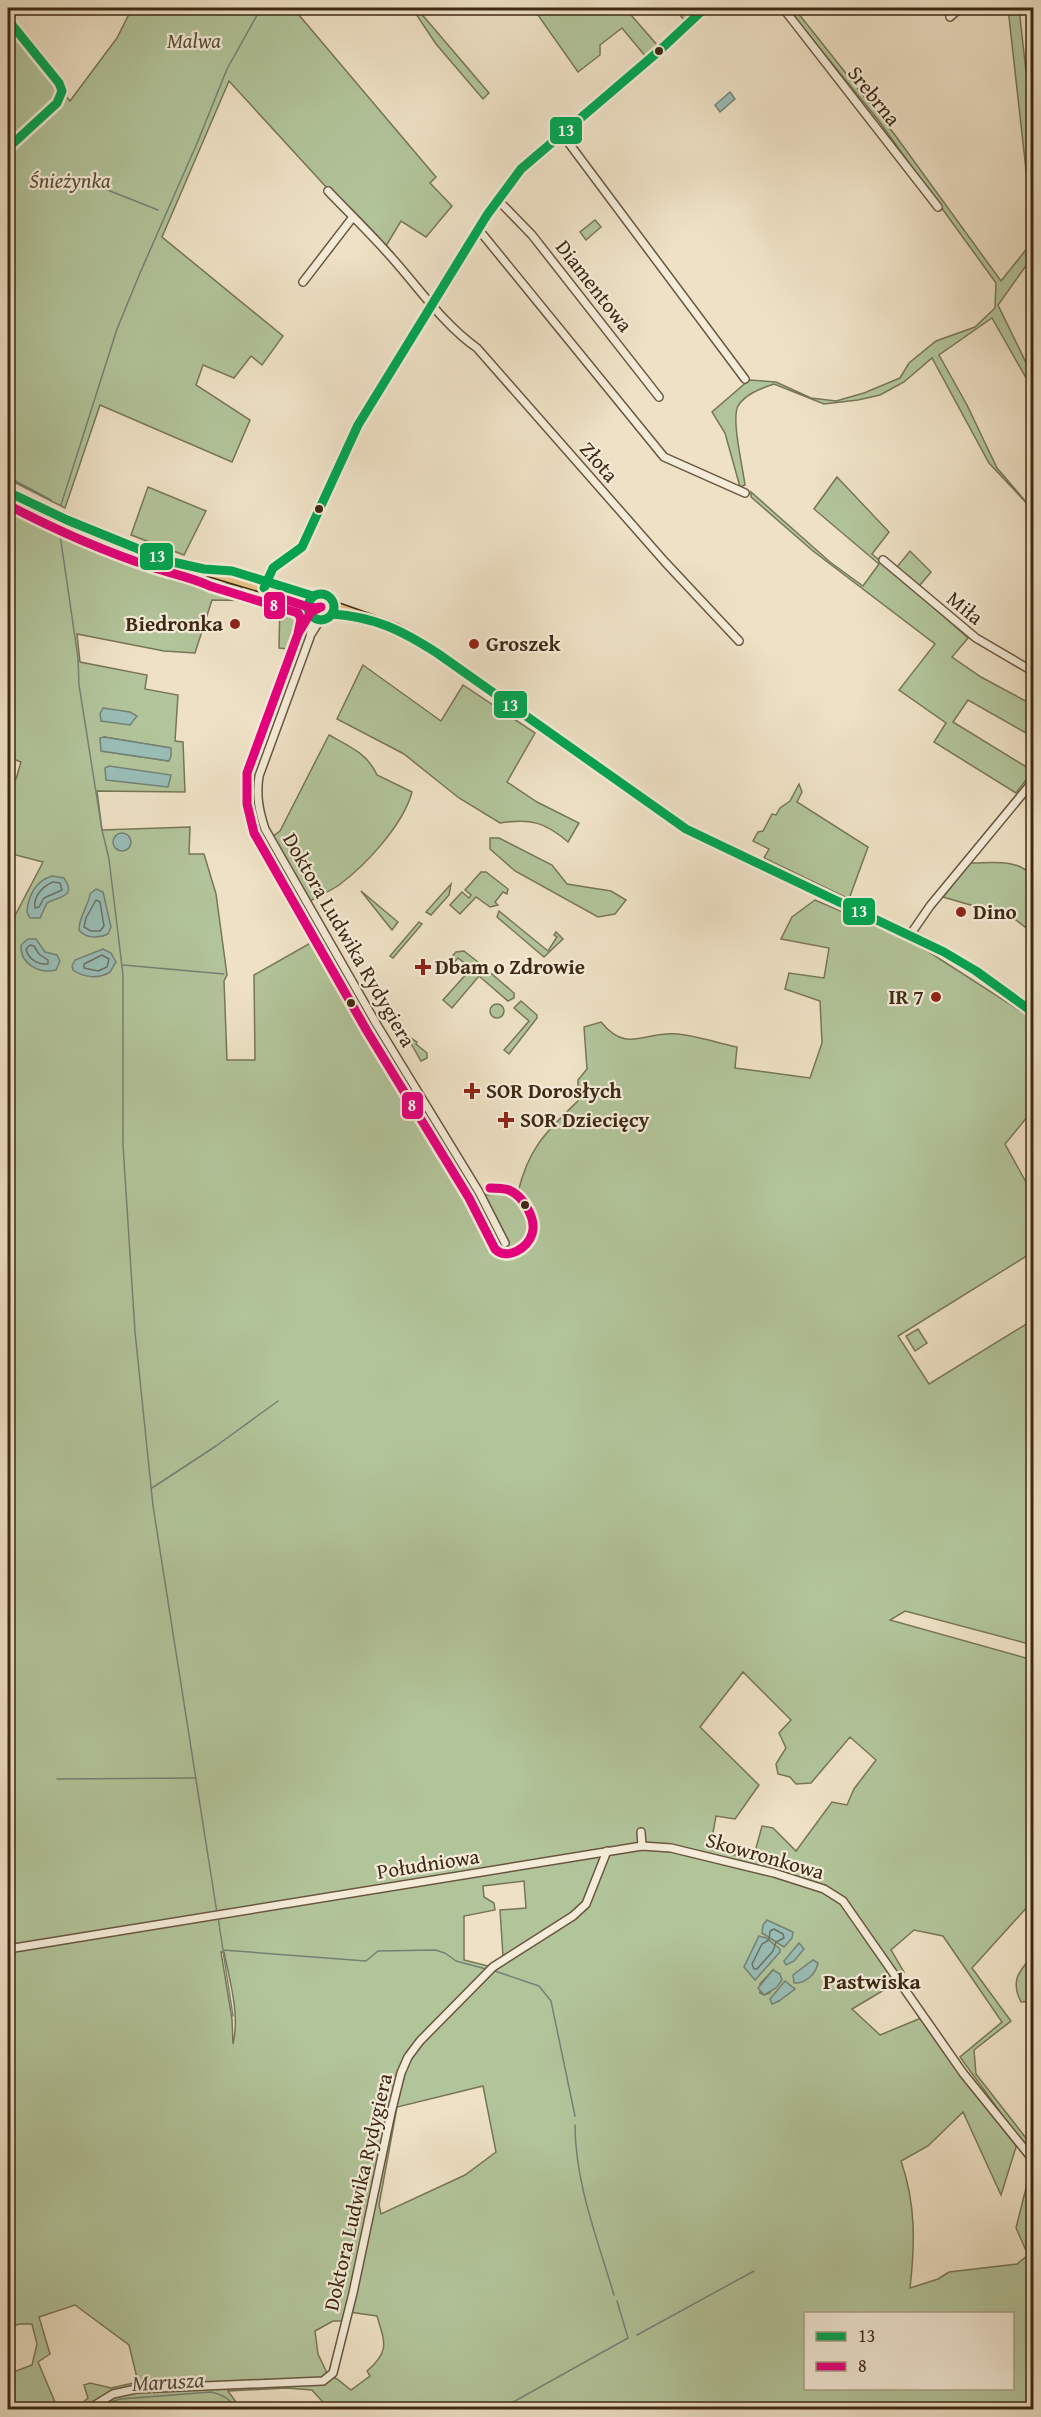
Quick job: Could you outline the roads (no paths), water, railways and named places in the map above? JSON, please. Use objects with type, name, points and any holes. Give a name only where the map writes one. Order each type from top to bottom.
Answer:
[{"type":"main road","points":[[8,492],[49,513],[156,556],[204,569],[232,571],[265,584],[308,605],[317,619],[328,618],[333,610]]},
{"type":"main road","points":[[265,584],[313,596],[327,595],[333,610]]},
{"type":"main road","points":[[308,605],[313,596]]},
{"type":"main road","points":[[333,610],[368,617],[396,628],[437,653],[653,808],[686,829],[961,961],[1034,1013]]},
{"type":"street","points":[[265,584],[273,568],[302,547],[358,424],[478,230],[521,169],[659,51],[705,8]]},
{"type":"street","name":"Srebrna","points":[[783,8],[938,207]]},
{"type":"street","points":[[950,17],[960,8]]},
{"type":"street","points":[[8,20],[59,83],[62,91],[57,103],[8,148]]},
{"type":"street","points":[[8,36],[15,30]]},
{"type":"street","points":[[562,134],[745,379]]},
{"type":"street","name":"Złota","points":[[328,191],[464,339],[477,348],[665,562],[739,641]]},
{"type":"street","name":"Diamentowa","points":[[498,200],[532,235],[659,397]]},
{"type":"street","points":[[303,282],[353,217]]},
{"type":"street","points":[[478,230],[664,457],[745,493]]},
{"type":"street","name":"Miła","points":[[883,560],[976,638],[1034,672]]},
{"type":"street","name":"Doktora Ludwika Rydygiera","points":[[317,619],[262,763],[257,795],[261,817],[265,829],[377,1025],[479,1192],[505,1243]]},
{"type":"street","points":[[910,935],[930,906],[1034,780]]},
{"type":"street","points":[[640,1832],[642,1846]]},
{"type":"street","name":"Południowa","points":[[8,1949],[642,1846]]},
{"type":"street","name":"Skowronkowa","points":[[642,1846],[671,1848],[774,1872],[824,1889],[843,1901],[973,2089],[1034,2161]]},
{"type":"street","name":"Doktora Ludwika Rydygiera","points":[[87,2409],[113,2394],[136,2389],[323,2381],[333,2373],[353,2293],[391,2113],[401,2073],[408,2057],[420,2041],[493,1967],[573,1916],[586,1904],[606,1851]]},
{"type":"water","points":[[730,92],[735,99],[720,112],[715,105]]},
{"type":"water","points":[[103,708],[130,712],[137,716],[130,725],[101,721],[100,714]]},
{"type":"water","points":[[100,738],[171,748],[171,756],[169,761],[101,751]]},
{"type":"water","points":[[109,766],[171,775],[168,787],[106,780],[105,768]]},
{"type":"water","points":[[118,833],[126,833],[131,838],[129,849],[118,851],[113,846],[113,838]]},
{"type":"water","points":[[52,876],[64,878],[68,884],[68,892],[47,903],[40,918],[30,918],[27,912],[31,894],[41,881]]},
{"type":"water","points":[[96,889],[103,892],[111,927],[108,934],[92,937],[82,933],[79,925],[90,894]]},
{"type":"water","points":[[28,939],[36,939],[45,952],[57,955],[60,961],[56,970],[37,969],[27,962],[21,945]]},
{"type":"water","points":[[103,949],[111,953],[116,962],[110,972],[92,977],[73,970],[75,960]]},
{"type":"water","points":[[767,1920],[793,1932],[792,1938],[784,1947],[762,1933],[763,1925]]},
{"type":"water","points":[[759,1936],[766,1938],[780,1949],[780,1952],[755,1980],[744,1967]]},
{"type":"water","points":[[799,1943],[804,1949],[794,1961],[786,1965],[784,1961]]},
{"type":"water","points":[[813,1960],[818,1963],[812,1974],[802,1982],[794,1983],[793,1975]]},
{"type":"water","points":[[773,1970],[780,1974],[782,1980],[776,1988],[764,1995],[758,1988]]},
{"type":"water","points":[[785,1981],[795,1989],[772,2004],[770,1999]]},
{"type":"waterway","points":[[61,505],[117,329],[227,69],[261,8]]},
{"type":"waterway","points":[[86,177],[90,183],[158,210]]},
{"type":"waterway","points":[[8,477],[51,500]]},
{"type":"waterway","points":[[58,521],[78,658],[79,685],[102,830],[109,859],[123,975],[123,1145],[135,1332],[153,1506],[217,1913]]},
{"type":"waterway","points":[[123,965],[224,974]]},
{"type":"waterway","points":[[152,1488],[216,1446],[278,1401]]},
{"type":"waterway","points":[[57,1779],[196,1778]]},
{"type":"waterway","points":[[218,1917],[223,1950],[366,1961],[378,1951],[435,1950],[445,1953],[456,1961],[486,1969]]},
{"type":"waterway","points":[[223,1951],[233,2016]]},
{"type":"waterway","points":[[495,1971],[539,1986],[551,2001],[575,2116]]},
{"type":"waterway","points":[[575,2125],[583,2190],[614,2295]]},
{"type":"waterway","points":[[637,2335],[754,2271]]},
{"type":"waterway","points":[[499,2410],[628,2338],[617,2301]]},
{"type":"waterway","name":"Marusza","points":[[105,2403],[121,2399],[211,2392],[226,2398],[237,2410]]},
{"type":"place","name":"Biedronka","points":[[235,624]]},
{"type":"place","name":"Groszek","points":[[474,644]]},
{"type":"place","name":"Dino","points":[[961,912]]},
{"type":"place","name":"Dbam o Zdrowie","points":[[423,967]]},
{"type":"place","name":"IR 7","points":[[936,997]]},
{"type":"place","name":"SOR Dorosłych","points":[[472,1091]]},
{"type":"place","name":"SOR Dziecięcy","points":[[506,1120]]},
{"type":"district","name":"Pastwiska","points":[[872,1981]]},
{"type":"park label","name":"Malwa","points":[[194,41]]},
{"type":"park label","name":"Śnieżynka","points":[[70,181]]}]
